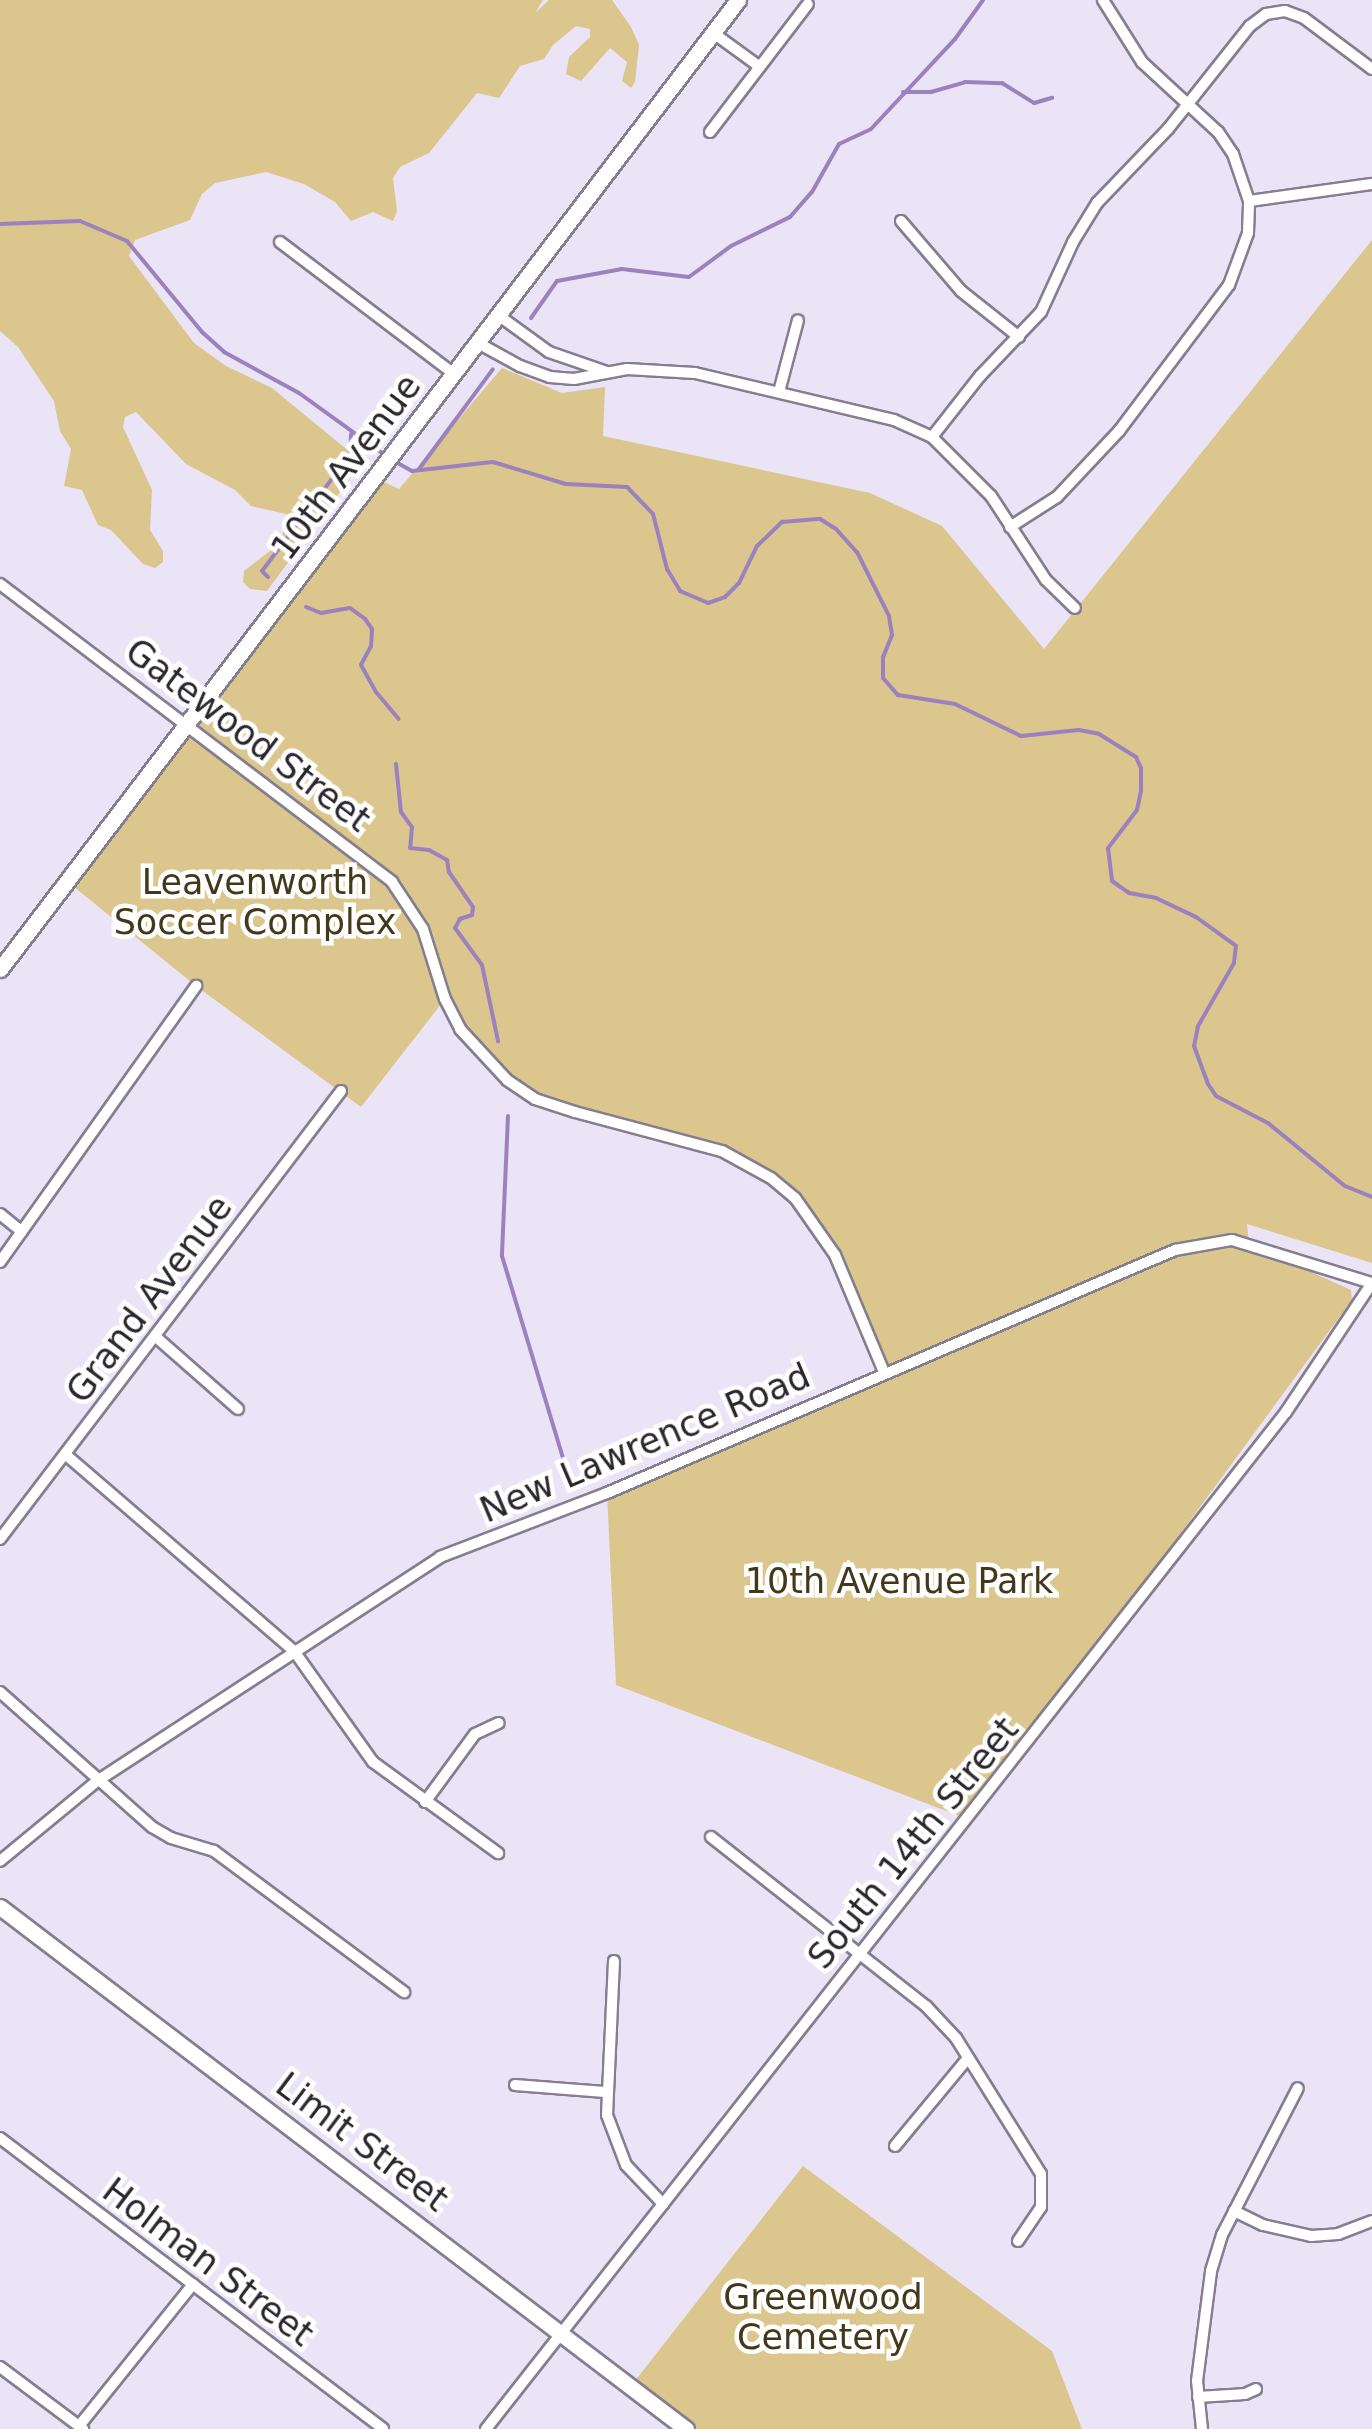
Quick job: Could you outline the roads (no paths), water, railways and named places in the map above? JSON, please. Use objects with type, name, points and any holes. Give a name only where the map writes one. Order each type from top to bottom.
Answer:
[{"type":"street","name":"10th Avenue","points":[[0,969],[738,0]]},
{"type":"street","points":[[1010,526],[1042,509],[1073,483],[1119,432],[1229,285],[1245,250],[1249,201],[1234,154],[1218,132],[1142,62],[1103,0]]},
{"type":"street","points":[[710,132],[808,4]]},
{"type":"street","points":[[932,436],[980,376],[1041,312],[1073,242],[1098,203],[1250,26],[1266,14],[1285,12],[1304,18],[1372,68]]},
{"type":"street","points":[[712,32],[760,67]]},
{"type":"street","points":[[1249,201],[1372,184]]},
{"type":"street","points":[[901,221],[961,291],[1019,338]]},
{"type":"street","points":[[280,242],[454,374]]},
{"type":"street","points":[[498,315],[549,352],[608,372]]},
{"type":"street","points":[[780,392],[798,320]]},
{"type":"street","points":[[478,343],[550,377],[574,379],[666,368],[894,420],[932,436],[967,467],[1046,580],[1076,608]]},
{"type":"street","name":"Gatewood Street","points":[[0,584],[392,882],[423,929],[445,999],[460,1029],[507,1080],[535,1099],[722,1151],[771,1178],[795,1198],[834,1256],[884,1372]]},
{"type":"street","points":[[0,1262],[196,986]]},
{"type":"street","name":"Grand Avenue","points":[[0,1539],[341,1091]]},
{"type":"street","points":[[0,1214],[22,1232]]},
{"type":"street","name":"New Lawrence Road","points":[[0,1861],[97,1781],[440,1557],[614,1490],[1175,1250],[1216,1240],[1248,1244],[1372,1283]]},
{"type":"street","name":"South 14th Street","points":[[486,2429],[858,1954],[970,1820],[1274,1427],[1372,1283]]},
{"type":"street","points":[[156,1337],[238,1408]]},
{"type":"street","points":[[65,1454],[294,1651],[362,1750],[425,1802],[498,1853]]},
{"type":"street","points":[[0,1692],[53,1736],[97,1781],[171,1838],[214,1851],[235,1864],[404,1992]]},
{"type":"street","points":[[425,1802],[475,1734],[499,1723]]},
{"type":"street","points":[[711,1837],[942,2021],[1044,2185],[1042,2207],[1018,2241]]},
{"type":"street","name":"Limit Street","points":[[0,1906],[563,2331],[686,2429]]},
{"type":"street","points":[[614,1961],[605,2092],[613,2140],[626,2165],[663,2204]]},
{"type":"street","points":[[896,2146],[968,2058]]},
{"type":"street","points":[[515,2086],[605,2092]]},
{"type":"street","points":[[1202,2429],[1198,2397],[1206,2291],[1234,2212],[1298,2088]]},
{"type":"street","name":"Holman Street","points":[[0,2138],[383,2429]]},
{"type":"street","points":[[1234,2212],[1263,2225],[1312,2236],[1338,2234],[1372,2222]]},
{"type":"street","points":[[0,2366],[81,2428],[192,2284]]},
{"type":"street","points":[[1198,2397],[1245,2394],[1256,2388]]},
{"type":"waterway","points":[[531,318],[557,281],[622,269],[689,277],[731,246],[790,217],[812,192],[839,144],[871,129],[955,39],[983,0]]},
{"type":"waterway","points":[[903,92],[931,92],[965,82],[1002,83],[1034,103],[1052,98]]},
{"type":"waterway","points":[[0,224],[80,221],[127,241],[202,332],[224,352],[299,393],[386,456]]},
{"type":"waterway","points":[[419,469],[493,369]]},
{"type":"waterway","points":[[268,577],[262,571],[350,455],[351,434]]},
{"type":"waterway","points":[[394,461],[412,471],[493,462],[566,484],[627,487],[653,514],[667,569],[680,591],[708,603],[725,597],[739,583],[757,546],[782,522],[820,519],[836,529],[857,552],[889,616],[892,635],[883,657],[883,678],[898,695],[955,704],[1021,736],[1079,730],[1099,734],[1136,757],[1141,768],[1141,791],[1137,810],[1108,848],[1112,881],[1129,893],[1156,898],[1196,917],[1236,946],[1234,963],[1198,1026],[1194,1046],[1208,1084],[1216,1096],[1268,1123],[1345,1186],[1372,1197]]},
{"type":"waterway","points":[[306,607],[321,613],[350,608],[365,619],[372,629],[371,646],[361,665],[376,692],[399,719]]},
{"type":"waterway","points":[[396,764],[401,812],[412,827],[410,848],[429,850],[447,860],[449,872],[473,907],[472,915],[460,919],[455,928],[482,965],[498,1041]]},
{"type":"waterway","points":[[508,1116],[502,1256],[568,1474]]},
{"type":"park label","name":"Leavenworth Soccer Complex","points":[[255,902]]},
{"type":"park label","name":"10th Avenue Park","points":[[899,1581]]},
{"type":"park label","name":"Greenwood Cemetery","points":[[823,2317]]}]
